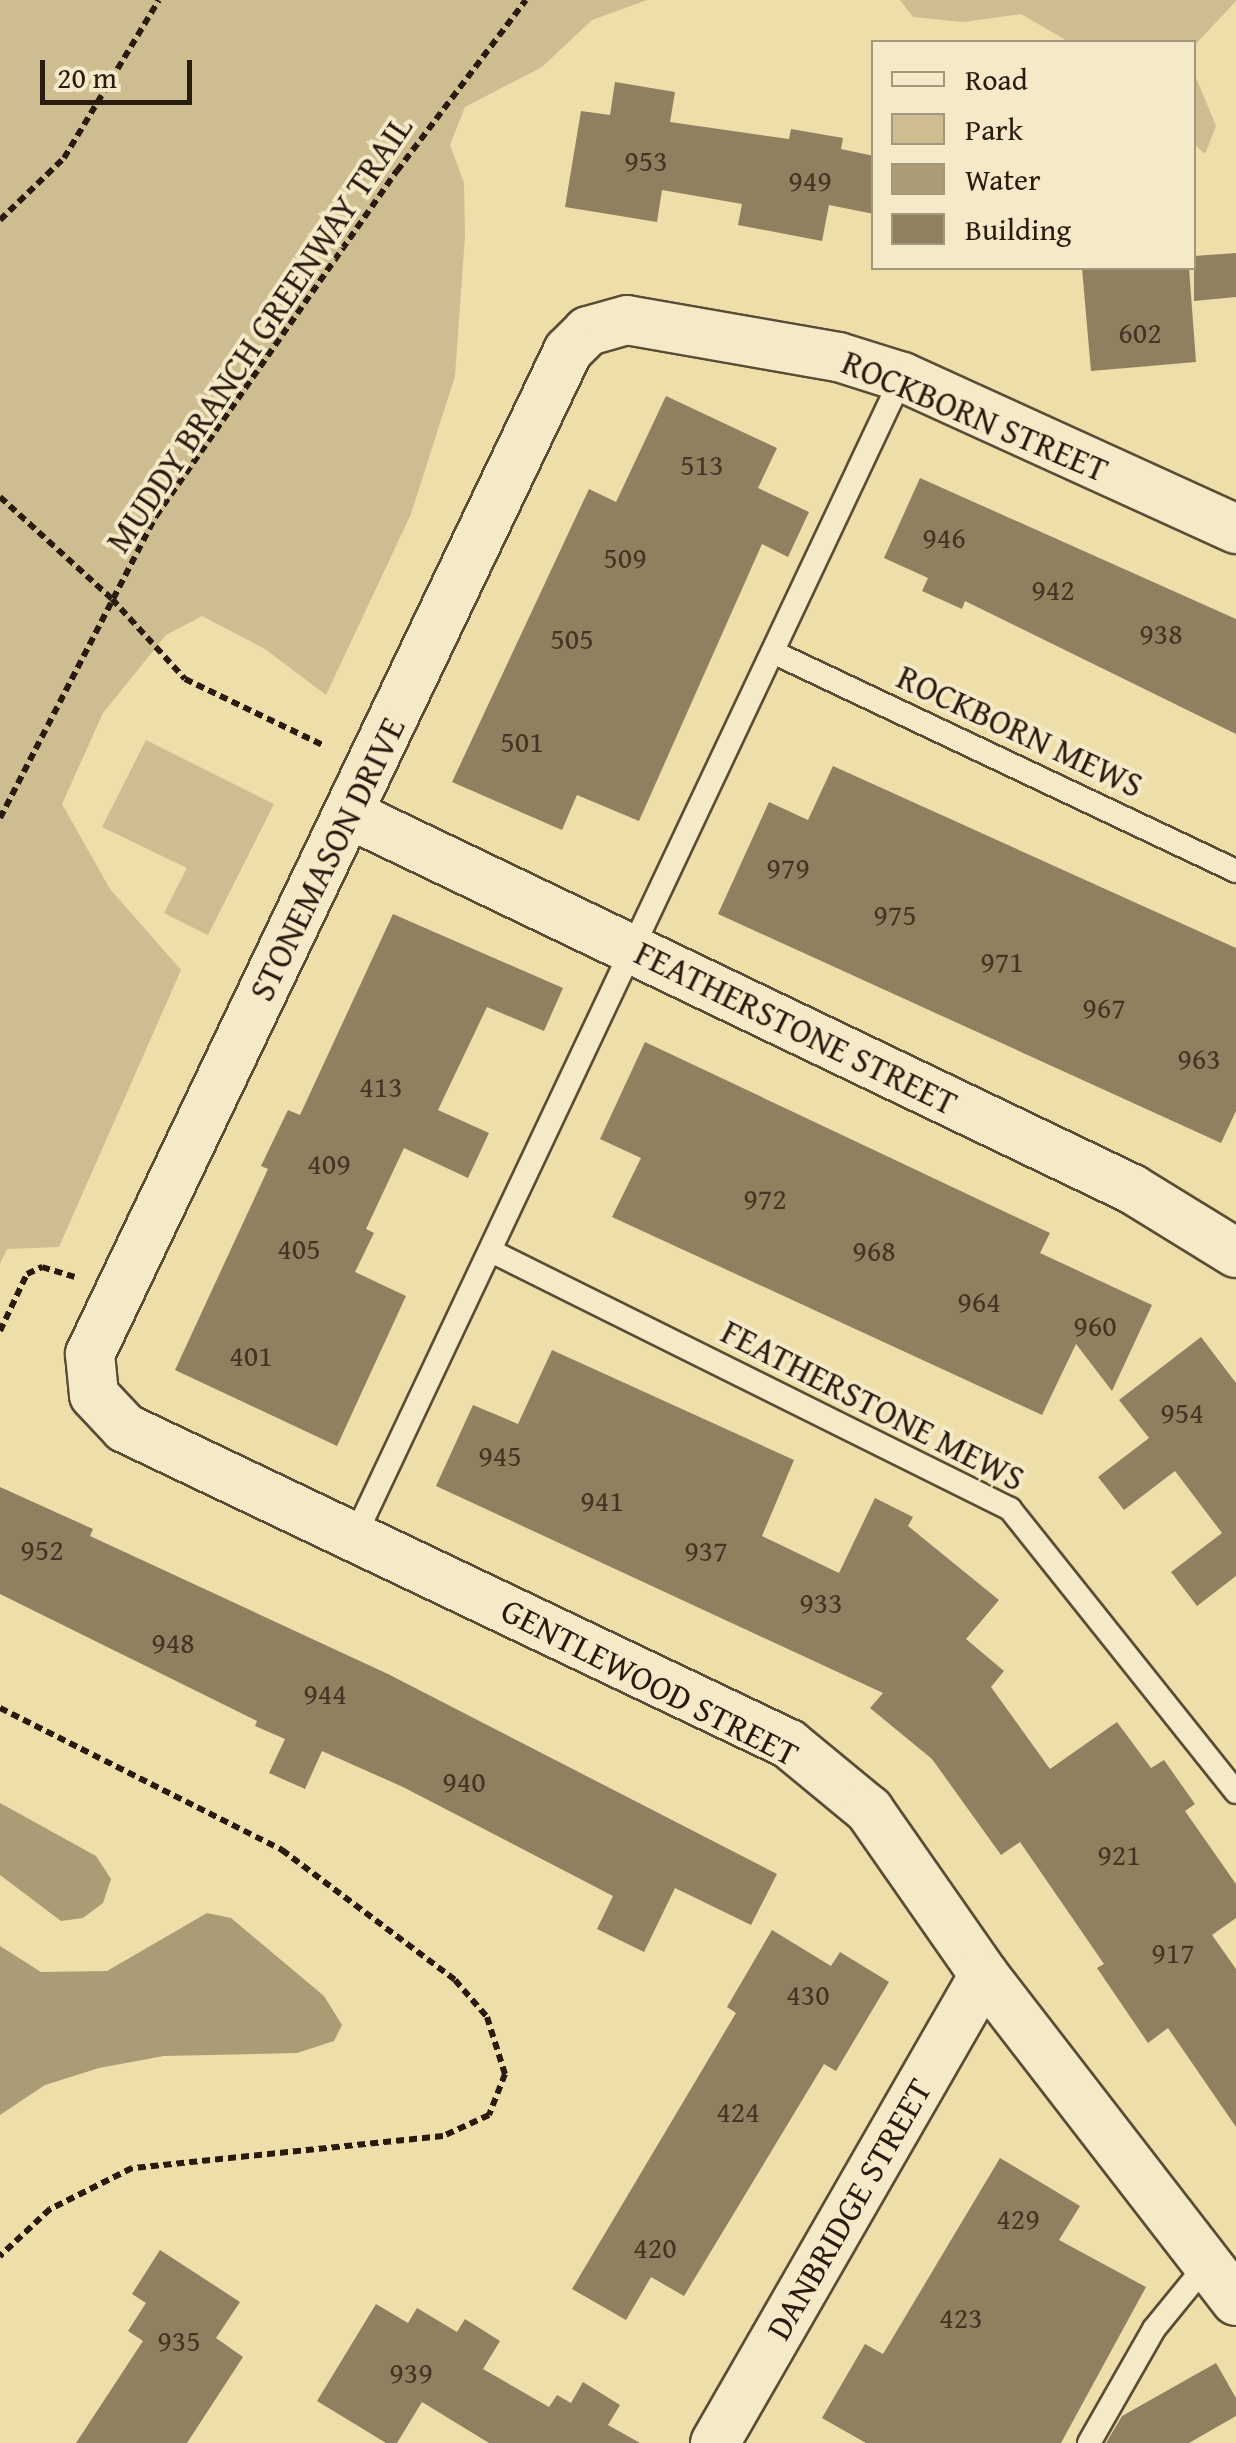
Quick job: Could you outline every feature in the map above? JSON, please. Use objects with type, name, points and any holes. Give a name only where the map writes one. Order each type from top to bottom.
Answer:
[{"type":"street","name":"ROCKBORN STREET","points":[[588,331],[628,320],[838,357],[902,378],[1233,521]]},
{"type":"street","name":"STONEMASON DRIVE","points":[[94,1394],[90,1354],[568,351],[588,331]]},
{"type":"street","name":"FEATHERSTONE STREET","points":[[349,814],[632,946],[1132,1189],[1236,1253]]},
{"type":"street","name":"GENTLEWOOD STREET","points":[[94,1394],[125,1428],[789,1744],[868,1810],[984,1975],[1236,2301]]},
{"type":"street","name":"DANBRIDGE STREET","points":[[715,2443],[984,1975]]},
{"type":"lane","points":[[354,1538],[632,946],[775,654],[902,378]]},
{"type":"lane","name":"ROCKBORN MEWS","points":[[775,654],[1236,871]]},
{"type":"lane","name":"FEATHERSTONE MEWS","points":[[490,1251],[1010,1509],[1236,1792]]},
{"type":"lane","points":[[1089,2443],[1154,2329],[1207,2264]]},
{"type":"path","points":[[0,220],[64,158],[159,0]]},
{"type":"path","name":"MUDDY BRANCH GREENWAY TRAIL","points":[[0,818],[112,598],[167,500],[397,171],[526,0]]},
{"type":"path","points":[[0,498],[112,598],[185,679],[370,769]]},
{"type":"path","points":[[0,1331],[27,1274],[42,1267],[118,1296]]},
{"type":"path","points":[[0,1708],[282,1850],[455,1980],[487,2017],[505,2074],[490,2115],[443,2136],[132,2168],[50,2209],[0,2256]]},
{"type":"green space","points":[[0,0],[647,0],[592,20],[542,67],[465,107],[450,145],[464,183],[465,236],[455,376],[411,514],[326,695],[265,649],[202,616],[166,635],[103,713],[62,804],[110,889],[181,970],[59,1247],[7,1249],[0,1264]]},
{"type":"green space","points":[[900,0],[1236,0],[1196,44],[1196,40],[1066,40],[1021,14],[963,22],[913,17]]},
{"type":"green space","points":[[1196,78],[1216,126],[1205,154],[1196,146]]},
{"type":"green space","points":[[146,740],[274,804],[208,935],[164,913],[187,868],[102,827]]},
{"type":"water","points":[[0,1803],[96,1856],[111,1879],[103,1903],[83,1918],[61,1921],[0,1875]]},
{"type":"water","points":[[207,1913],[231,1918],[324,1996],[342,2025],[334,2041],[297,2053],[164,2056],[99,2068],[45,2085],[0,2115],[0,1946],[41,1972],[107,1971]]},
{"type":"building","points":[[615,82],[675,92],[670,122],[789,139],[791,129],[843,138],[841,149],[871,155],[871,213],[829,205],[822,241],[738,225],[742,204],[662,190],[657,222],[565,207],[581,111],[610,115]]},
{"type":"building","points":[[1236,253],[1236,297],[1194,301],[1196,256]]},
{"type":"building","points":[[1082,270],[1189,270],[1196,362],[1091,371]]},
{"type":"building","points":[[666,396],[777,448],[758,488],[809,512],[788,557],[762,544],[639,821],[577,795],[562,830],[452,782],[589,489],[616,502]]},
{"type":"building","points":[[920,478],[1236,619],[1236,734],[965,601],[962,609],[922,591],[928,578],[884,558]]},
{"type":"building","points":[[833,766],[1236,948],[1236,1111],[1221,1143],[718,914],[769,802],[808,820]]},
{"type":"building","points":[[393,914],[563,988],[544,1031],[487,1007],[438,1110],[489,1133],[468,1178],[404,1148],[366,1229],[374,1233],[355,1272],[406,1296],[337,1446],[175,1370],[268,1169],[261,1166],[288,1110],[300,1115]]},
{"type":"building","points":[[645,1042],[1050,1233],[1040,1253],[1152,1305],[1112,1391],[1076,1344],[1042,1415],[612,1217],[641,1158],[600,1139]]},
{"type":"building","points":[[1201,1337],[1236,1383],[1236,1576],[1197,1606],[1171,1572],[1222,1533],[1175,1471],[1124,1510],[1098,1477],[1149,1438],[1119,1400]]},
{"type":"building","points":[[552,1350],[794,1460],[762,1536],[839,1573],[875,1498],[913,1517],[908,1526],[999,1600],[966,1639],[1004,1671],[991,1687],[1050,1769],[1117,1722],[1151,1768],[1164,1760],[1195,1804],[1185,1811],[1236,1884],[1236,1918],[1212,1935],[1236,1969],[1236,2127],[1168,2028],[1148,2043],[1097,1968],[1104,1964],[1020,1842],[1001,1855],[932,1759],[870,1708],[883,1693],[436,1486],[473,1405],[518,1424]]},
{"type":"building","points":[[0,1487],[93,1529],[90,1536],[388,1674],[777,1874],[751,1925],[675,1888],[644,1952],[597,1929],[613,1896],[403,1787],[322,1751],[305,1789],[269,1773],[285,1739],[255,1726],[257,1721],[0,1594]]},
{"type":"building","points":[[772,1930],[831,1966],[840,1952],[889,1982],[836,2071],[824,2064],[684,2296],[651,2277],[626,2320],[572,2289],[736,2013],[727,2007]]},
{"type":"building","points":[[1000,2158],[1080,2206],[1059,2240],[1146,2287],[1061,2443],[866,2443],[822,2418],[865,2344],[883,2354]]},
{"type":"building","points":[[160,2250],[240,2302],[216,2338],[243,2357],[187,2443],[76,2443],[143,2341],[128,2331],[146,2303],[132,2294]]},
{"type":"building","points":[[376,2304],[408,2323],[417,2308],[457,2332],[465,2319],[500,2341],[483,2369],[549,2407],[557,2395],[571,2403],[583,2382],[620,2405],[608,2425],[640,2443],[489,2443],[422,2402],[397,2443],[386,2443],[317,2401]]},
{"type":"building","points":[[1216,2363],[1236,2398],[1236,2416],[1189,2443],[1106,2443],[1122,2416]]}]
